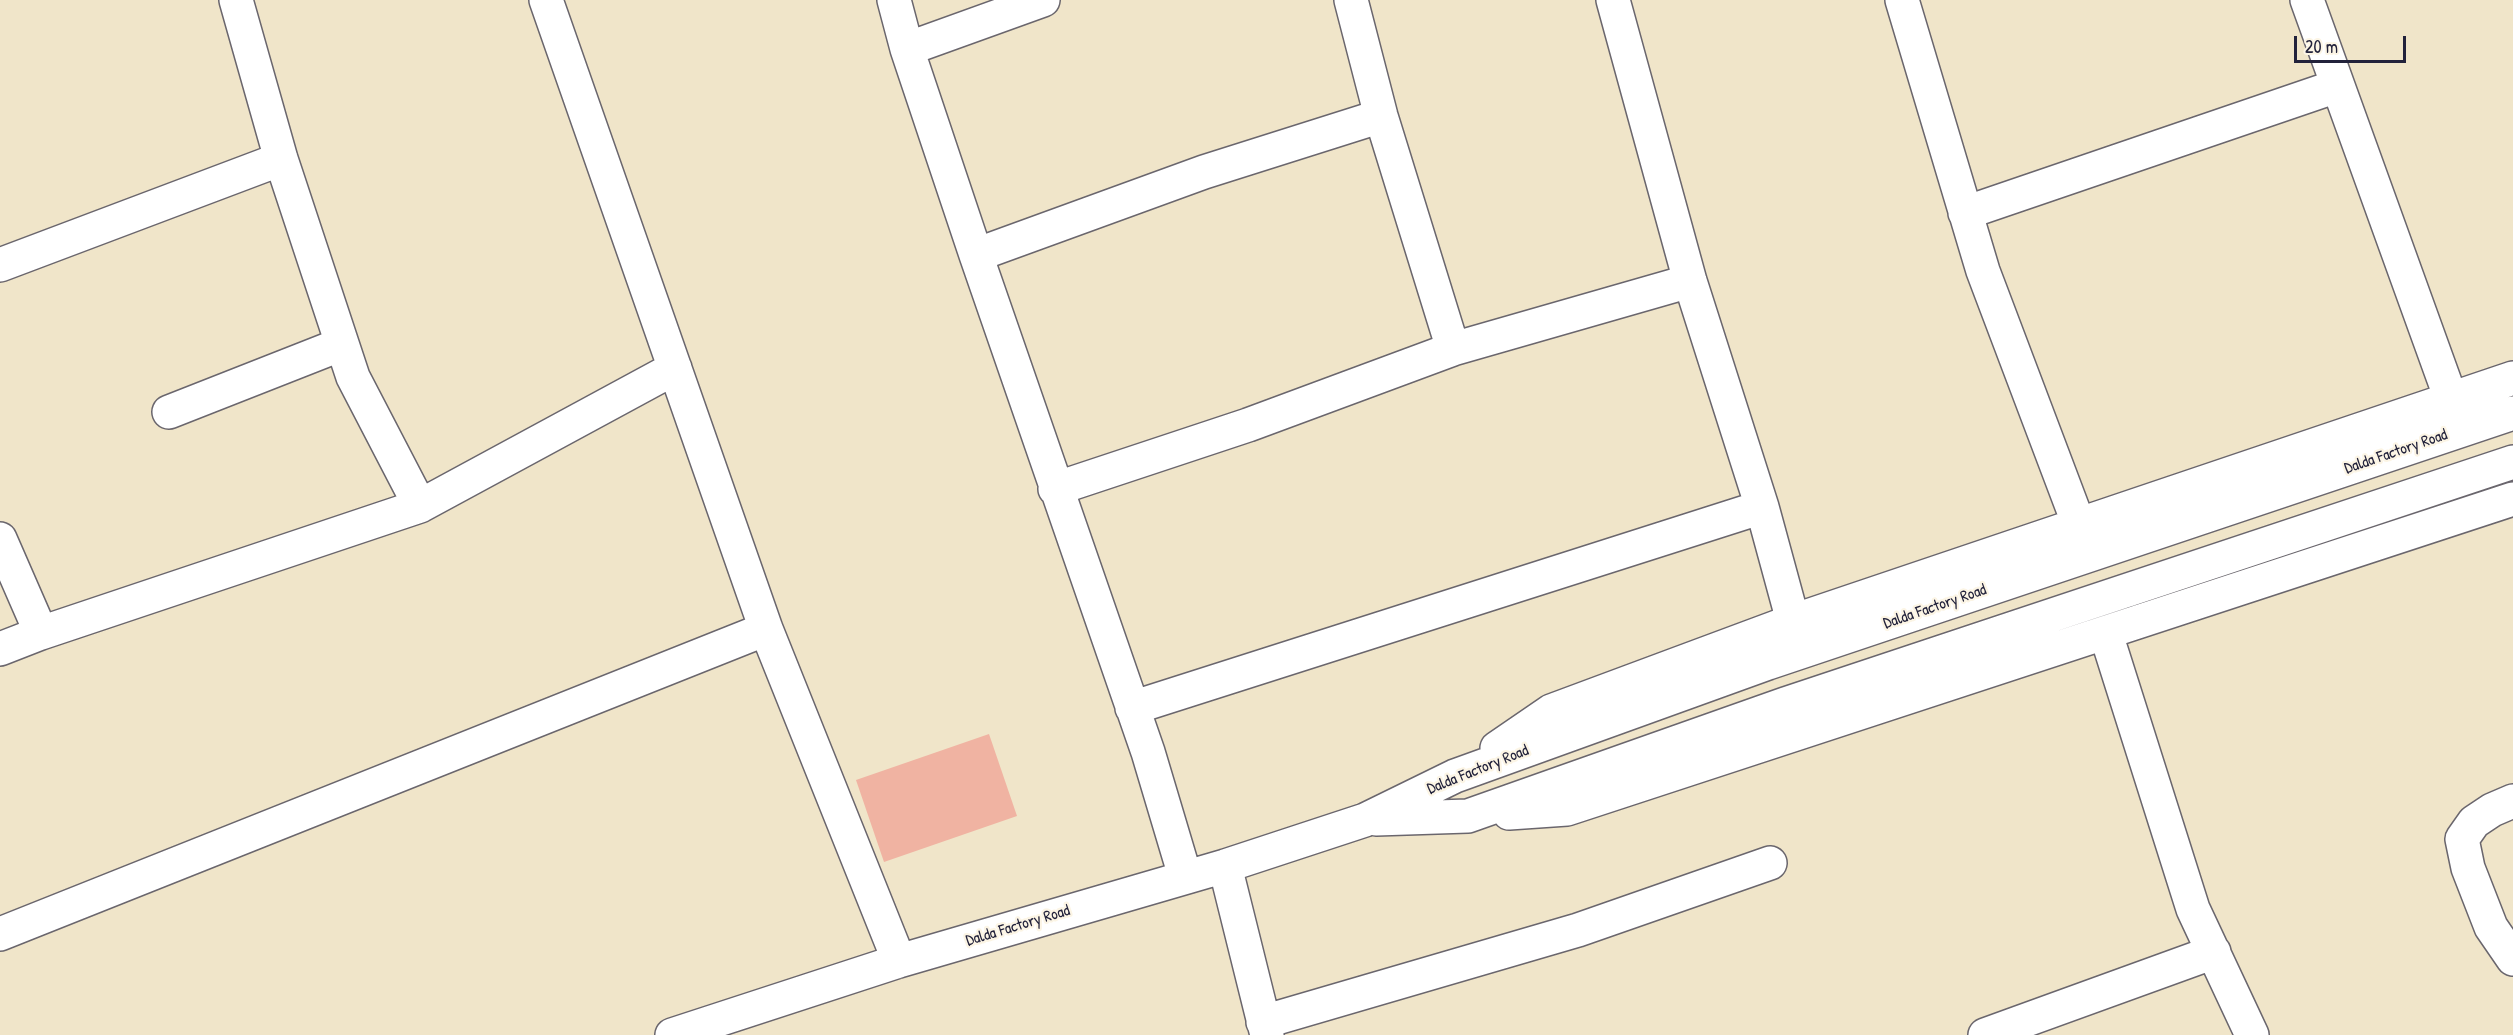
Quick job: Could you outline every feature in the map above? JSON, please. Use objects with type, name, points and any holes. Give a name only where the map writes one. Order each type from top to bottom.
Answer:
[{"type":"street","points":[[236,0],[281,159],[353,377],[420,506]]},
{"type":"street","points":[[546,0],[766,629],[898,962]]},
{"type":"street","points":[[894,0],[907,49],[1055,489],[1132,708],[1185,876]]},
{"type":"street","points":[[907,49],[1043,0]]},
{"type":"street","points":[[1351,0],[1381,116],[1454,349]]},
{"type":"street","points":[[1613,0],[1690,281],[1762,507],[1793,621]]},
{"type":"street","points":[[1902,0],[1983,271],[2079,525]]},
{"type":"street","points":[[2307,0],[2451,399]]},
{"type":"street","points":[[1965,213],[2337,86]]},
{"type":"street","points":[[976,255],[1204,172],[1381,116]]},
{"type":"street","points":[[0,265],[281,159]]},
{"type":"street","points":[[1055,489],[1248,425],[1454,349],[1690,281]]},
{"type":"street","points":[[169,412],[342,344]]},
{"type":"street","points":[[0,649],[41,633],[420,506],[675,368]]},
{"type":"street","points":[[1455,776],[1551,711],[1793,621],[2513,378]]},
{"type":"street","name":"Dalda Factory Road","points":[[672,1035],[898,962],[1225,866],[1365,820],[1455,776],[1768,663],[2513,413]]},
{"type":"street","name":"Dalda Factory Road","points":[[1365,820],[1468,816],[1785,704],[2513,462]]},
{"type":"street","points":[[1468,816],[1568,809],[2513,499]]},
{"type":"street","points":[[1132,708],[1762,507]]},
{"type":"street","points":[[0,539],[41,633]]},
{"type":"street","points":[[0,934],[766,629]]},
{"type":"street","points":[[2106,634],[2193,909],[2252,1035]]},
{"type":"street","points":[[2513,801],[2474,822],[2462,839],[2468,868],[2492,927],[2513,959]]},
{"type":"street","points":[[1225,866],[1265,1029],[1578,930],[1770,863]]},
{"type":"street","points":[[1985,1035],[2214,952]]},
{"type":"building","points":[[989,734],[1017,816],[884,862],[856,780]]}]
